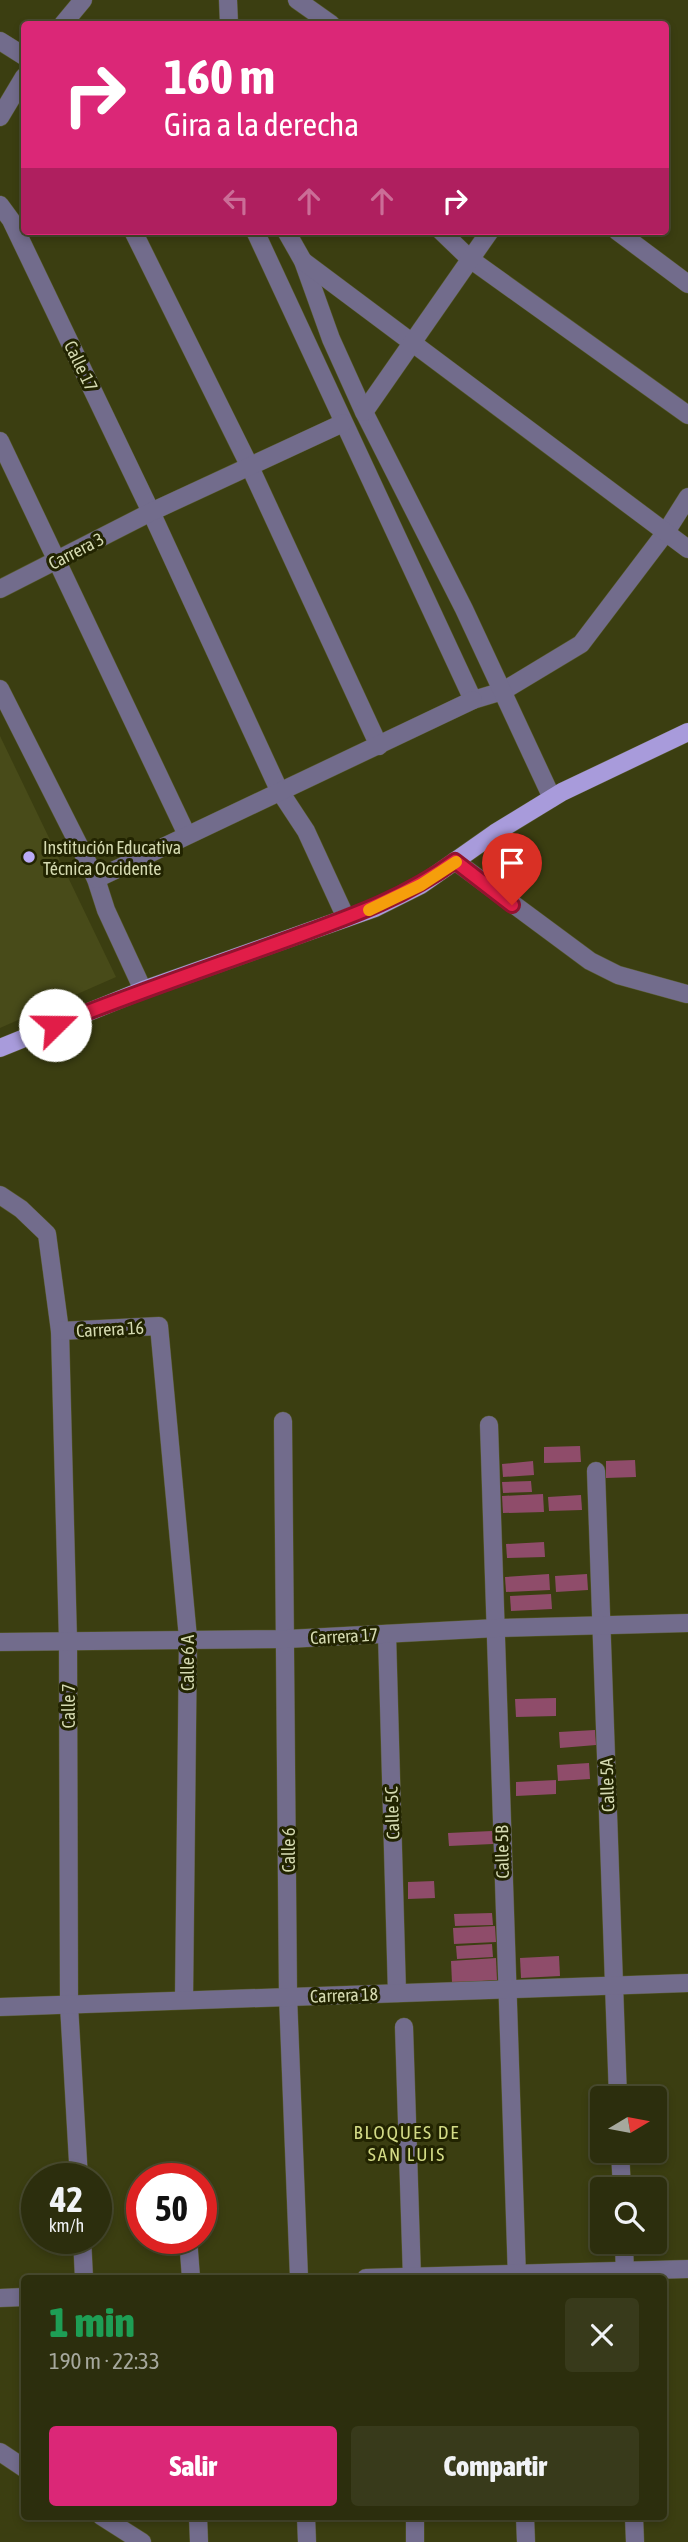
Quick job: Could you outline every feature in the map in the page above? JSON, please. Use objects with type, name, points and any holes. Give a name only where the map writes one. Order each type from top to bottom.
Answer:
[{"type":"main road","points":[[0,1048],[143,990],[375,908],[421,885],[552,798],[688,732]]},
{"type":"street","points":[[66,21],[83,0]]},
{"type":"street","points":[[228,0],[229,21]]},
{"type":"street","points":[[297,0],[327,21]]},
{"type":"street","points":[[0,41],[21,54]]},
{"type":"street","points":[[0,117],[21,82]]},
{"type":"street","name":"Calle 17","points":[[0,205],[12,220],[279,790],[306,831],[346,918]]},
{"type":"street","points":[[136,235],[250,467],[379,746]]},
{"type":"street","points":[[257,235],[473,700]]},
{"type":"street","points":[[288,235],[303,261],[331,340],[364,412],[503,691],[552,798]]},
{"type":"street","points":[[445,235],[470,260],[688,415]]},
{"type":"street","points":[[364,412],[487,235]]},
{"type":"street","points":[[622,235],[688,284]]},
{"type":"street","points":[[303,261],[688,549]]},
{"type":"street","name":"Carrera 3","points":[[0,589],[151,512],[343,423]]},
{"type":"street","points":[[0,441],[187,835]]},
{"type":"street","points":[[96,879],[473,700],[503,691],[581,645],[666,532],[688,497]]},
{"type":"street","points":[[0,689],[96,879],[106,910],[143,990]]},
{"type":"street","points":[[455,861],[590,961],[618,975],[687,994]]},
{"type":"street","name":"Calle 7","points":[[0,1195],[21,1209],[47,1234],[60,1331],[68,1641],[69,2005],[78,2163]]},
{"type":"street","name":"Carrera 16","points":[[60,1331],[159,1326]]},
{"type":"street","name":"Calle 6 A","points":[[159,1326],[188,1638],[184,2000]]},
{"type":"street","name":"Calle 6","points":[[283,1421],[287,1639],[288,1996],[299,2275]]},
{"type":"street","name":"Calle 5B","points":[[489,1425],[497,1628],[505,1989],[517,2275]]},
{"type":"street","name":"Calle 5A","points":[[596,1471],[618,2086]]},
{"type":"street","name":"Carrera 17","points":[[0,1642],[287,1639],[497,1628],[688,1623]]},
{"type":"street","name":"Calle 5C","points":[[387,1634],[397,1993]]},
{"type":"street","name":"Carrera 18","points":[[0,2007],[688,1983]]},
{"type":"street","points":[[404,2026],[412,2275]]},
{"type":"street","points":[[83,2254],[84,2275]]},
{"type":"street","points":[[189,2254],[191,2275]]},
{"type":"street","points":[[624,2254],[625,2274]]},
{"type":"street","points":[[571,2275],[688,2269]]},
{"type":"street","points":[[0,2298],[21,2297]]},
{"type":"street","points":[[0,2452],[21,2466]]},
{"type":"street","points":[[106,2520],[133,2540]]},
{"type":"street","points":[[198,2520],[199,2542]]},
{"type":"street","points":[[306,2520],[307,2542]]},
{"type":"street","points":[[415,2520],[415,2542]]},
{"type":"street","points":[[525,2520],[526,2542]]},
{"type":"street","points":[[634,2520],[635,2542]]},
{"type":"shaded area","name":"Institución Educativa Técnica Occidente","points":[[0,736],[116,977],[0,1028]]},
{"type":"building","points":[[580,1446],[581,1462],[544,1463],[544,1447]]},
{"type":"building","points":[[635,1460],[636,1477],[606,1478],[606,1461]]},
{"type":"building","points":[[533,1461],[534,1475],[503,1477],[502,1464]]},
{"type":"building","points":[[531,1481],[532,1492],[503,1493],[502,1482]]},
{"type":"building","points":[[543,1494],[544,1512],[503,1513],[502,1496]]},
{"type":"building","points":[[581,1495],[582,1510],[549,1511],[548,1497]]},
{"type":"building","points":[[544,1542],[545,1557],[507,1558],[506,1544]]},
{"type":"building","points":[[549,1574],[550,1590],[506,1592],[505,1577]]},
{"type":"building","points":[[587,1574],[588,1590],[556,1592],[555,1576]]},
{"type":"building","points":[[551,1594],[552,1609],[511,1611],[510,1596]]},
{"type":"building","points":[[556,1698],[556,1716],[516,1717],[515,1699]]},
{"type":"building","points":[[595,1730],[596,1745],[560,1748],[559,1732]]},
{"type":"building","points":[[589,1763],[590,1779],[558,1781],[557,1765]]},
{"type":"building","points":[[556,1780],[556,1794],[516,1796],[516,1782]]},
{"type":"building","points":[[492,1831],[493,1844],[449,1846],[448,1833]]},
{"type":"building","points":[[434,1881],[435,1898],[408,1899],[408,1882]]},
{"type":"building","points":[[492,1913],[493,1925],[455,1926],[454,1914]]},
{"type":"building","points":[[495,1926],[496,1942],[454,1944],[453,1928]]},
{"type":"building","points":[[492,1944],[493,1957],[457,1959],[456,1946]]},
{"type":"building","points":[[559,1956],[560,1976],[521,1978],[520,1958]]},
{"type":"building","points":[[496,1958],[497,1980],[452,1983],[451,1961]]},
{"type":"slow traffic","points":[[369,910],[421,885],[456,862]]},
{"type":"place","name":"Institución Educativa Técnica Occidente","points":[[29,857]]},
{"type":"district","name":"BLOQUES DE SAN LUIS","points":[[407,2143]]},
{"type":"route","points":[[55,1025],[143,990],[195,974],[375,908],[421,885],[455,861],[512,905]]}]
